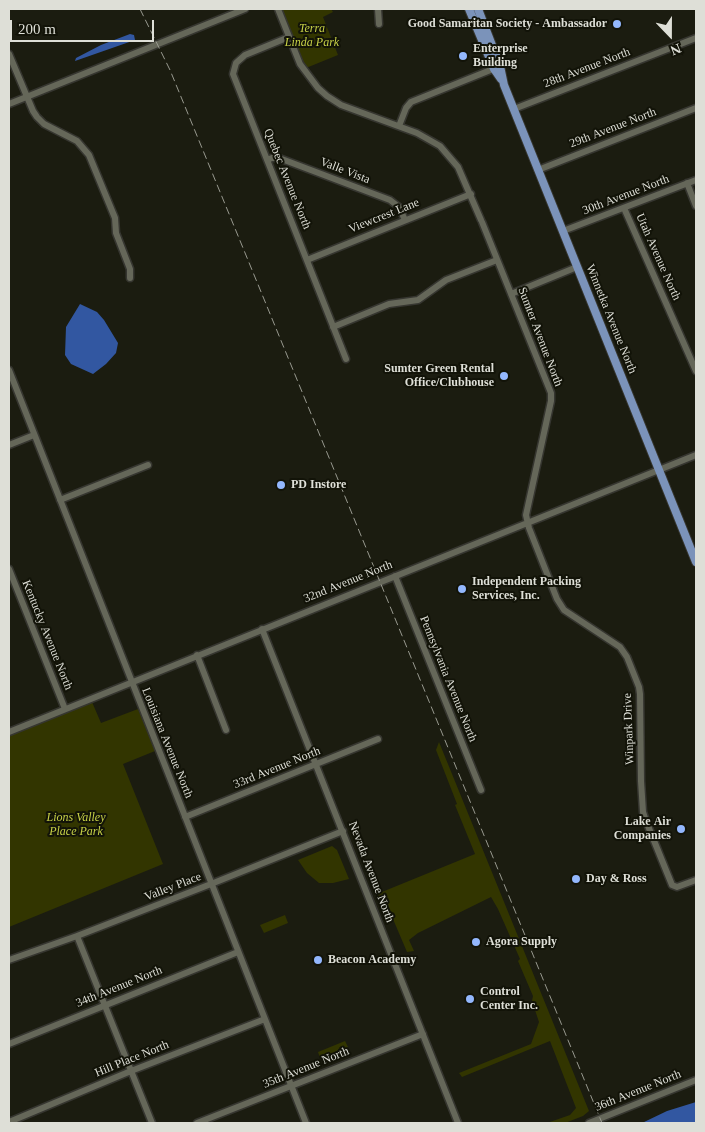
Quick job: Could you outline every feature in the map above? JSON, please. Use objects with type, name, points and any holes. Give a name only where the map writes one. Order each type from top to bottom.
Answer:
[{"type":"main road","name":"Winnetka Avenue North","points":[[469,9],[497,67]]},
{"type":"main road","name":"Winnetka Avenue North","points":[[478,9],[504,85],[696,560]]},
{"type":"street","points":[[9,104],[245,9]]},
{"type":"street","name":"Sumter Avenue North","points":[[278,9],[300,64],[306,74],[327,96],[341,105],[429,139],[440,146],[458,167],[471,194],[551,394],[526,515],[527,522]]},
{"type":"street","points":[[378,9],[379,24]]},
{"type":"street","name":"Quebec Avenue North","points":[[289,37],[240,58],[233,74],[346,359]]},
{"type":"street","name":"28th Avenue North","points":[[514,109],[696,38]]},
{"type":"street","points":[[9,54],[33,111],[44,124],[77,141],[89,155],[115,218],[116,233],[130,269],[130,278]]},
{"type":"street","points":[[399,126],[406,108],[412,102],[497,67]]},
{"type":"street","name":"29th Avenue North","points":[[538,170],[696,108]]},
{"type":"street","name":"Valle Vista","points":[[267,160],[279,158],[395,202],[405,220]]},
{"type":"street","name":"30th Avenue North","points":[[563,231],[696,180]]},
{"type":"street","points":[[687,183],[696,206]]},
{"type":"street","name":"Viewcrest Lane","points":[[307,260],[471,194]]},
{"type":"street","name":"Utah Avenue North","points":[[624,208],[696,371]]},
{"type":"street","points":[[333,326],[389,304],[418,300],[446,280],[497,260]]},
{"type":"street","points":[[511,294],[578,267]]},
{"type":"street","name":"Louisiana Avenue North","points":[[9,370],[306,1123]]},
{"type":"street","points":[[9,444],[34,434]]},
{"type":"street","name":"32nd Avenue North","points":[[9,732],[696,455]]},
{"type":"street","points":[[60,500],[148,465]]},
{"type":"street","name":"Winpark Drive","points":[[527,522],[557,599],[564,610],[620,647],[627,657],[640,694],[641,781],[643,812],[646,822],[672,885],[677,887],[696,880]]},
{"type":"street","name":"Kentucky Avenue North","points":[[9,569],[65,709]]},
{"type":"street","name":"Pennsylvania Avenue North","points":[[395,576],[480,790]]},
{"type":"street","name":"Nevada Avenue North","points":[[262,629],[458,1123]]},
{"type":"street","points":[[197,655],[226,730]]},
{"type":"street","name":"33rd Avenue North","points":[[185,817],[378,739]]},
{"type":"street","name":"Valley Place","points":[[9,960],[77,936],[343,831]]},
{"type":"street","points":[[77,936],[152,1123]]},
{"type":"street","name":"34th Avenue North","points":[[9,1044],[238,952]]},
{"type":"street","name":"Hill Place North","points":[[9,1122],[131,1071],[265,1020]]},
{"type":"street","name":"35th Avenue North","points":[[197,1123],[423,1034]]},
{"type":"street","name":"36th Avenue North","points":[[589,1123],[696,1080]]},
{"type":"green space","name":"Terra Linda Park","points":[[282,9],[331,9],[333,12],[323,17],[338,55],[306,68]]},
{"type":"green space","name":"Lions Valley Place Park","points":[[92,702],[101,723],[138,709],[155,751],[123,764],[163,864],[9,927],[9,736]]},
{"type":"green space","points":[[439,742],[589,1111],[583,1116],[565,1123],[547,1123],[570,1115],[576,1108],[550,1041],[462,1077],[459,1073],[531,1044],[539,1022],[532,1001],[533,996],[518,961],[520,959],[491,897],[418,933],[409,940],[414,951],[407,952],[390,912],[377,894],[475,854],[455,805],[457,804],[436,750]]},
{"type":"green space","points":[[332,846],[337,850],[349,879],[333,883],[319,883],[307,873],[298,860]]},
{"type":"green space","points":[[285,915],[288,923],[264,933],[260,925]]},
{"type":"green space","points":[[345,1041],[348,1047],[320,1058],[318,1052]]},
{"type":"water","points":[[130,34],[134,35],[135,40],[75,61],[76,58],[101,45]]},
{"type":"water","points":[[80,304],[97,312],[118,343],[116,353],[93,374],[71,364],[65,355],[66,327]]},
{"type":"water","points":[[696,1102],[696,1123],[642,1123],[667,1111]]},
{"type":"railway","points":[[140,9],[170,70],[602,1123]]},
{"type":"place","name":"Good Samaritan Society - Ambassador","points":[[617,24]]},
{"type":"place","name":"Enterprise Building","points":[[463,56]]},
{"type":"place","name":"Sumter Green Rental Office/Clubhouse","points":[[504,376]]},
{"type":"place","name":"PD Instore","points":[[281,485]]},
{"type":"place","name":"Independent Packing Services, Inc.","points":[[462,589]]},
{"type":"place","name":"Lake Air Companies","points":[[681,829]]},
{"type":"place","name":"Day & Ross","points":[[576,879]]},
{"type":"place","name":"Agora Supply","points":[[476,942]]},
{"type":"place","name":"Beacon Academy","points":[[318,960]]},
{"type":"place","name":"Control Center Inc.","points":[[470,999]]}]
